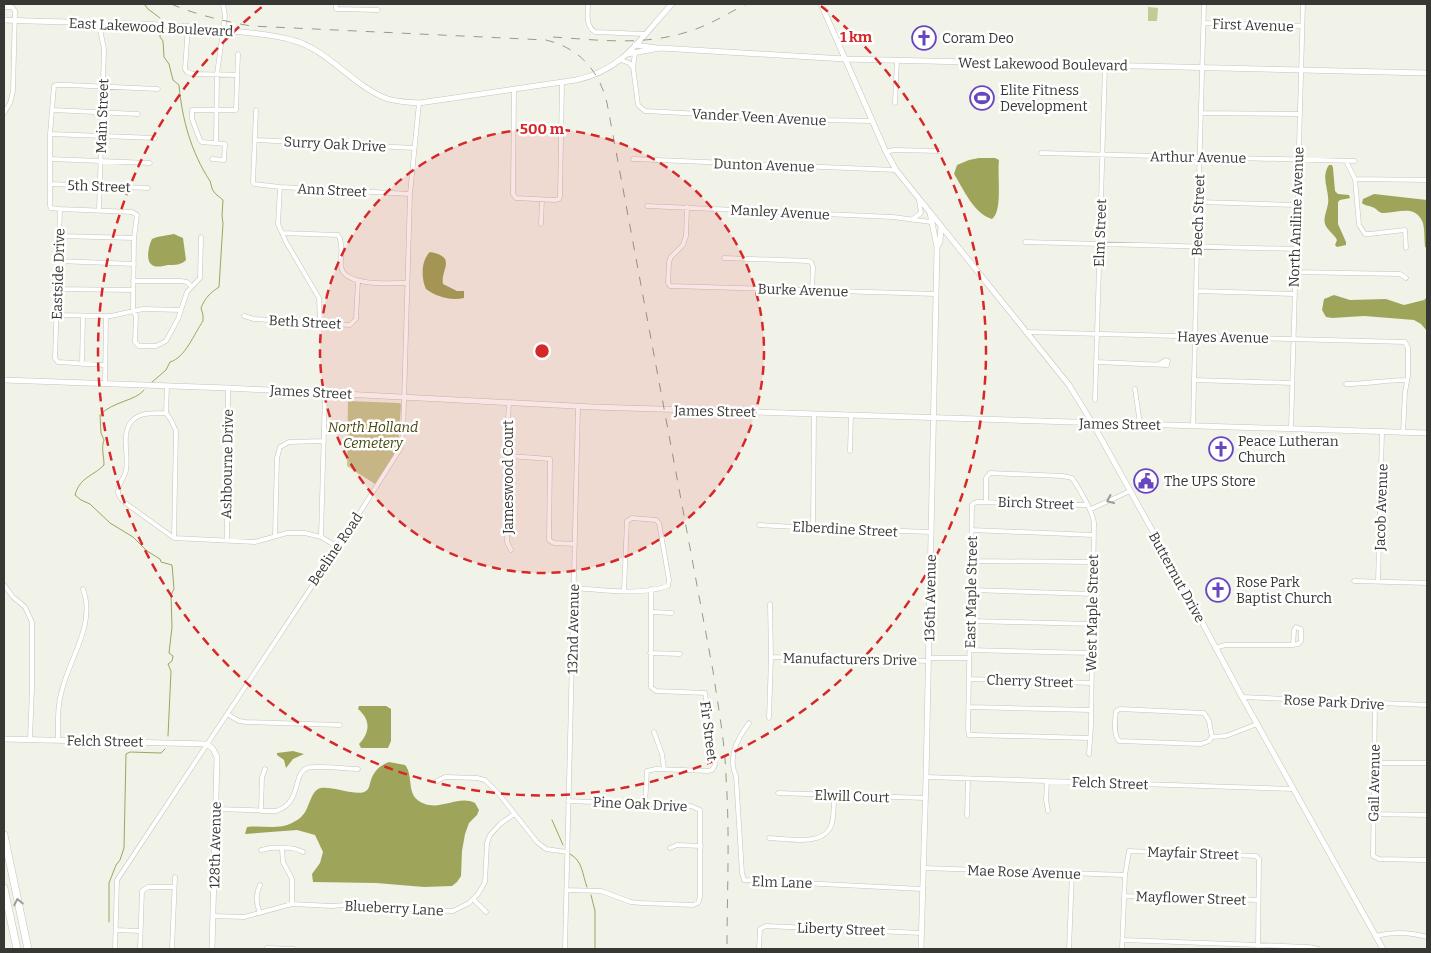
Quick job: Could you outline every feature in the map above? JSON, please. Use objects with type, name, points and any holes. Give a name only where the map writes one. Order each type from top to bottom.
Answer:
[{"type":"highway","points":[[4,836],[28,949]]},
{"type":"highway","points":[[4,888],[17,949]]},
{"type":"street","points":[[216,142],[217,74],[225,16],[223,4]]},
{"type":"street","points":[[336,4],[336,9],[378,10]]},
{"type":"street","points":[[588,4],[588,24],[595,32],[645,34]]},
{"type":"street","name":"East Lakewood Boulevard","points":[[4,20],[188,26],[283,37],[316,50],[384,98],[400,102],[418,103],[562,82],[606,71],[630,53],[672,4]]},
{"type":"street","name":"Butternut Drive","points":[[821,4],[886,152],[896,170],[1069,385],[1093,424],[1242,697],[1384,949]]},
{"type":"street","name":"Beech Street","points":[[1194,426],[1204,4]]},
{"type":"street","name":"North Aniline Avenue","points":[[1291,429],[1303,4]]},
{"type":"street","points":[[4,7],[9,6],[14,9],[13,91],[10,103],[4,113]]},
{"type":"street","name":"First Avenue","points":[[1204,23],[1302,26]]},
{"type":"street","name":"Main Street","points":[[99,24],[104,49],[99,210]]},
{"type":"street","points":[[188,26],[185,69],[187,72],[193,74],[237,75]]},
{"type":"street","name":"West Lakewood Boulevard","points":[[635,45],[845,59],[1427,73]]},
{"type":"street","name":"West Lakewood Boulevard","points":[[630,53],[660,48]]},
{"type":"street","points":[[630,53],[633,67]]},
{"type":"street","points":[[212,159],[224,160],[225,144],[202,142],[200,140],[192,119],[192,110],[236,110],[238,54]]},
{"type":"street","points":[[621,60],[633,67]]},
{"type":"street","points":[[895,103],[897,60]]},
{"type":"street","name":"Elm Street","points":[[1095,400],[1104,66]]},
{"type":"street","name":"Vander Veen Avenue","points":[[633,67],[638,105],[645,111],[872,121]]},
{"type":"street","points":[[514,89],[513,194],[516,198],[559,199],[562,82]]},
{"type":"street","name":"Eastside Drive","points":[[103,87],[54,86],[50,134],[50,206],[60,209],[56,362],[104,364]]},
{"type":"street","points":[[103,87],[158,89]]},
{"type":"street","name":"Beeline Road","points":[[115,949],[117,880],[338,547],[396,456],[403,433],[410,194],[418,103]]},
{"type":"street","points":[[52,110],[138,114]]},
{"type":"street","points":[[256,110],[256,140]]},
{"type":"street","points":[[1201,113],[1299,114]]},
{"type":"street","points":[[50,134],[155,138]]},
{"type":"street","name":"Surry Oak Drive","points":[[256,140],[415,148]]},
{"type":"street","name":"Ann Street","points":[[256,140],[254,184],[410,194]]},
{"type":"street","points":[[886,152],[894,150],[940,150]]},
{"type":"street","name":"Arthur Avenue","points":[[1041,153],[1355,161]]},
{"type":"street","points":[[50,159],[150,162]]},
{"type":"street","name":"Dunton Avenue","points":[[632,159],[896,170]]},
{"type":"street","points":[[1346,161],[1355,179],[1359,225],[1365,234],[1405,230],[1406,248]]},
{"type":"street","points":[[1355,179],[1427,180]]},
{"type":"street","name":"5th Street","points":[[50,184],[148,188]]},
{"type":"street","points":[[280,187],[278,224],[286,242],[319,298],[320,323]]},
{"type":"street","points":[[912,218],[921,213],[919,199]]},
{"type":"street","points":[[541,224],[542,200]]},
{"type":"street","points":[[1199,202],[1297,205]]},
{"type":"street","name":"Manley Avenue","points":[[648,206],[912,218],[931,222]]},
{"type":"street","name":"Burke Avenue","points":[[687,207],[686,236],[683,245],[669,262],[668,284],[670,286],[936,294]]},
{"type":"street","points":[[60,209],[135,213],[133,310],[136,316],[135,342],[139,346],[162,344],[174,328],[184,298],[198,281],[200,275],[201,237]]},
{"type":"street","name":"136th Avenue","points":[[920,949],[926,798],[937,247],[930,213]]},
{"type":"street","name":"136th Avenue","points":[[937,247],[940,242],[941,226]]},
{"type":"street","points":[[282,233],[338,235],[341,239],[343,271],[350,278],[358,281],[407,283]]},
{"type":"street","points":[[58,236],[134,238]]},
{"type":"street","points":[[1025,242],[1296,250]]},
{"type":"street","points":[[724,258],[811,262],[813,267],[812,291]]},
{"type":"street","points":[[58,261],[134,264]]},
{"type":"street","points":[[1295,272],[1400,274],[1406,278]]},
{"type":"street","points":[[133,281],[180,281],[187,282],[192,286]]},
{"type":"street","name":"Beth Street","points":[[244,316],[254,319],[346,325],[354,322],[356,319],[358,281]]},
{"type":"street","points":[[58,289],[133,290]]},
{"type":"street","points":[[1196,291],[1294,294]]},
{"type":"street","points":[[57,315],[122,315],[133,310],[156,308],[181,310]]},
{"type":"street","points":[[82,364],[83,316]]},
{"type":"street","points":[[105,384],[106,316]]},
{"type":"street","name":"Hayes Avenue","points":[[1026,332],[1402,342],[1408,345],[1407,380]]},
{"type":"street","points":[[1096,362],[1159,364]]},
{"type":"street","name":"James Street","points":[[4,380],[228,388],[578,407],[1427,434]]},
{"type":"street","points":[[1194,380],[1292,383]]},
{"type":"street","points":[[1346,384],[1407,380],[1403,433]]},
{"type":"street","points":[[167,386],[166,413],[172,420],[176,431],[174,538]]},
{"type":"street","name":"Ashbourne Drive","points":[[226,541],[228,388]]},
{"type":"street","points":[[1135,388],[1140,424]]},
{"type":"street","points":[[321,537],[326,393]]},
{"type":"street","name":"Jameswood Court","points":[[508,403],[510,456],[508,542],[511,550]]},
{"type":"street","name":"132nd Avenue","points":[[565,949],[578,407]]},
{"type":"street","points":[[166,413],[143,414],[130,423],[126,435],[126,471],[118,490],[121,499],[174,538],[255,542],[275,536],[297,533],[321,537],[338,547]]},
{"type":"street","points":[[812,528],[814,414]]},
{"type":"street","points":[[850,451],[851,415]]},
{"type":"street","name":"Jacob Avenue","points":[[1378,582],[1382,432]]},
{"type":"street","points":[[275,536],[277,458],[280,447],[289,442],[324,442]]},
{"type":"street","points":[[510,456],[550,459],[549,540],[554,543],[575,544]]},
{"type":"street","points":[[986,502],[987,476],[990,474],[1072,478],[1086,505],[1091,509],[1130,491]]},
{"type":"street","name":"East Maple Street","points":[[986,502],[978,502],[972,505],[969,734],[1089,738]]},
{"type":"street","name":"Birch Street","points":[[986,502],[1086,505]]},
{"type":"street","name":"West Maple Street","points":[[1089,754],[1094,523],[1091,509]]},
{"type":"street","points":[[574,588],[624,590],[651,589],[664,587],[669,584],[659,523],[654,519],[628,518],[626,524],[624,590]]},
{"type":"street","name":"Elberdine Street","points":[[759,525],[931,532]]},
{"type":"street","points":[[972,530],[1093,535]]},
{"type":"street","points":[[971,561],[1092,562]]},
{"type":"street","points":[[1354,581],[1427,583]]},
{"type":"street","points":[[4,585],[13,597],[25,607],[32,622],[30,739]]},
{"type":"street","points":[[58,740],[58,712],[62,689],[83,632],[86,596],[83,589]]},
{"type":"street","points":[[651,589],[650,653],[680,654]]},
{"type":"street","points":[[971,590],[1093,594]]},
{"type":"street","points":[[770,604],[770,718]]},
{"type":"street","points":[[652,612],[672,612]]},
{"type":"street","points":[[970,621],[1092,624]]},
{"type":"street","points":[[1215,648],[1225,645],[1293,645]]},
{"type":"street","points":[[970,650],[1091,653]]},
{"type":"street","name":"Fir Street","points":[[650,653],[650,683],[652,689],[656,691],[705,694],[715,764],[714,768],[708,771],[664,769]]},
{"type":"street","name":"Manufacturers Drive","points":[[771,657],[969,658]]},
{"type":"street","name":"Cherry Street","points":[[969,679],[1091,683]]},
{"type":"street","name":"Rose Park Drive","points":[[1242,697],[1427,705]]},
{"type":"street","name":"Gail Avenue","points":[[1375,704],[1373,856],[1379,859],[1427,860]]},
{"type":"street","points":[[969,707],[1090,710]]},
{"type":"street","points":[[1212,737],[1208,720],[1204,713],[1116,711],[1116,737],[1119,741],[1201,744],[1209,741],[1212,737],[1226,736],[1257,724]]},
{"type":"street","points":[[227,714],[239,721],[246,722],[340,725]]},
{"type":"street","name":"Elm Lane","points":[[749,723],[734,746],[732,764],[736,776],[744,880],[922,889]]},
{"type":"street","points":[[645,804],[647,771],[651,769],[664,769],[662,754],[654,732]]},
{"type":"street","name":"Felch Street","points":[[4,739],[207,744]]},
{"type":"street","name":"128th Avenue","points":[[207,744],[213,749],[217,757],[212,949]]},
{"type":"street","points":[[1374,763],[1427,764]]},
{"type":"street","points":[[216,809],[276,811],[287,805],[293,797],[301,774],[308,768],[358,769]]},
{"type":"street","points":[[261,811],[262,777],[266,769]]},
{"type":"street","points":[[437,781],[445,777],[484,780],[498,793],[541,846],[567,852]]},
{"type":"street","name":"Felch Street","points":[[926,777],[1293,789]]},
{"type":"street","points":[[967,816],[968,779]]},
{"type":"street","points":[[1047,781],[1046,800],[1048,811]]},
{"type":"street","name":"Elwill Court","points":[[778,793],[926,798]]},
{"type":"street","points":[[769,838],[810,839],[822,836],[830,829],[833,822],[834,795]]},
{"type":"street","name":"Pine Oak Drive","points":[[568,801],[695,807],[701,812],[701,846]]},
{"type":"street","points":[[486,912],[474,900],[485,882],[487,843],[490,835],[500,824],[514,814]]},
{"type":"street","points":[[1373,814],[1427,815]]},
{"type":"street","points":[[567,890],[601,891],[631,902],[641,903],[689,905],[698,903],[700,897],[701,846],[677,845],[670,848]]},
{"type":"street","points":[[261,850],[268,848],[298,849],[303,852]]},
{"type":"street","points":[[282,849],[283,862],[292,879],[292,904]]},
{"type":"street","name":"Mayfair Street","points":[[1125,875],[1129,851],[1256,856],[1259,859],[1258,900]]},
{"type":"street","name":"Mae Rose Avenue","points":[[923,868],[1125,875]]},
{"type":"street","points":[[1069,949],[1072,874]]},
{"type":"street","points":[[1122,949],[1125,875]]},
{"type":"street","points":[[172,949],[174,877]]},
{"type":"street","points":[[260,885],[257,892],[257,905],[260,913]]},
{"type":"street","points":[[140,949],[141,896],[143,889],[148,886],[174,887]]},
{"type":"street","name":"Mayflower Street","points":[[1124,896],[1258,900]]},
{"type":"street","name":"Blueberry Lane","points":[[213,916],[244,917],[292,904],[332,906],[357,904],[448,911],[464,906],[474,900]]},
{"type":"street","points":[[1258,900],[1258,946]]},
{"type":"street","name":"Liberty Street","points":[[760,949],[760,929],[766,926],[921,932]]},
{"type":"street","points":[[116,930],[140,931]]},
{"type":"street","points":[[1376,936],[1390,932],[1405,932],[1427,937]]},
{"type":"street","points":[[1122,940],[1309,947],[1318,949]]},
{"type":"street","points":[[267,948],[294,949]]},
{"type":"green space","points":[[1148,7],[1158,8],[1157,21],[1148,21]]},
{"type":"green space","name":"North Holland Cemetery","points":[[348,401],[401,404],[396,452],[375,484],[347,466]]},
{"type":"shaded area","points":[[979,158],[995,158],[999,160],[999,201],[992,219],[975,207],[954,174],[957,165]]},
{"type":"shaded area","points":[[1329,165],[1332,165],[1333,168],[1335,191],[1338,194],[1349,195],[1350,198],[1338,202],[1338,224],[1346,245],[1337,247],[1335,245],[1337,240],[1325,224],[1328,199],[1325,175]]},
{"type":"shaded area","points":[[1374,194],[1427,200],[1427,248],[1425,247],[1423,223],[1420,217],[1410,211],[1382,213],[1362,203],[1363,199]]},
{"type":"shaded area","points":[[174,234],[183,238],[186,260],[175,265],[158,267],[152,265],[148,257],[152,239]]},
{"type":"shaded area","points":[[430,252],[438,254],[446,261],[443,284],[457,291],[464,291],[464,298],[444,298],[426,289],[423,280],[423,265]]},
{"type":"shaded area","points":[[1334,295],[1350,300],[1386,299],[1404,305],[1424,300],[1427,297],[1427,331],[1414,320],[1364,316],[1326,317],[1322,310],[1324,299]]},
{"type":"shaded area","points":[[359,706],[386,706],[391,709],[391,741],[388,748],[361,748],[359,744],[363,740],[368,726],[365,717],[358,709]]},
{"type":"shaded area","points":[[293,751],[304,754],[293,759],[286,768],[284,760],[277,753]]},
{"type":"shaded area","points":[[389,762],[405,765],[408,770],[412,792],[419,801],[425,804],[438,805],[457,801],[469,801],[475,803],[479,810],[469,823],[465,834],[461,876],[452,886],[424,887],[376,883],[313,882],[312,874],[320,863],[323,852],[315,835],[297,830],[245,834],[247,827],[276,827],[287,825],[297,820],[305,813],[317,789],[332,788],[357,793],[366,791],[369,788],[375,771]]},
{"type":"waterway","points":[[144,4],[160,18]]},
{"type":"waterway","points":[[151,383],[166,370],[170,362],[185,351],[203,321],[201,308],[204,301],[219,287],[223,223],[223,200],[213,191],[188,135],[179,85],[173,80],[169,64],[164,57],[163,41],[160,37],[160,32]]},
{"type":"waterway","points":[[144,390],[136,397],[111,407],[100,415],[101,433],[104,440],[104,465],[80,484],[75,495],[90,504],[110,523],[133,537],[147,551],[160,559],[161,562],[172,565],[174,589],[171,595],[172,627],[169,653],[173,656],[172,661],[168,664],[171,671],[168,736]]},
{"type":"waterway","points":[[109,922],[109,883],[124,848],[126,754],[130,752],[161,753],[165,749]]},
{"type":"waterway","points":[[552,820],[563,845]]},
{"type":"waterway","points":[[570,854],[580,864],[587,887]]},
{"type":"waterway","points":[[591,895],[595,911],[595,949]]},
{"type":"railway","points":[[171,4],[210,17],[251,26],[546,40],[578,55],[586,62],[599,80],[607,103],[719,711],[727,798],[727,949]]},
{"type":"railway","points":[[553,37],[620,41],[654,39],[702,27],[746,4]]},
{"type":"place","name":"Coram Deo","points":[[924,38]]},
{"type":"place","name":"Elite Fitness Development","points":[[982,98]]},
{"type":"place","name":"Peace Lutheran Church","points":[[1221,449]]},
{"type":"place","name":"The UPS Store","points":[[1146,481]]},
{"type":"place","name":"Rose Park Baptist Church","points":[[1218,590]]}]
